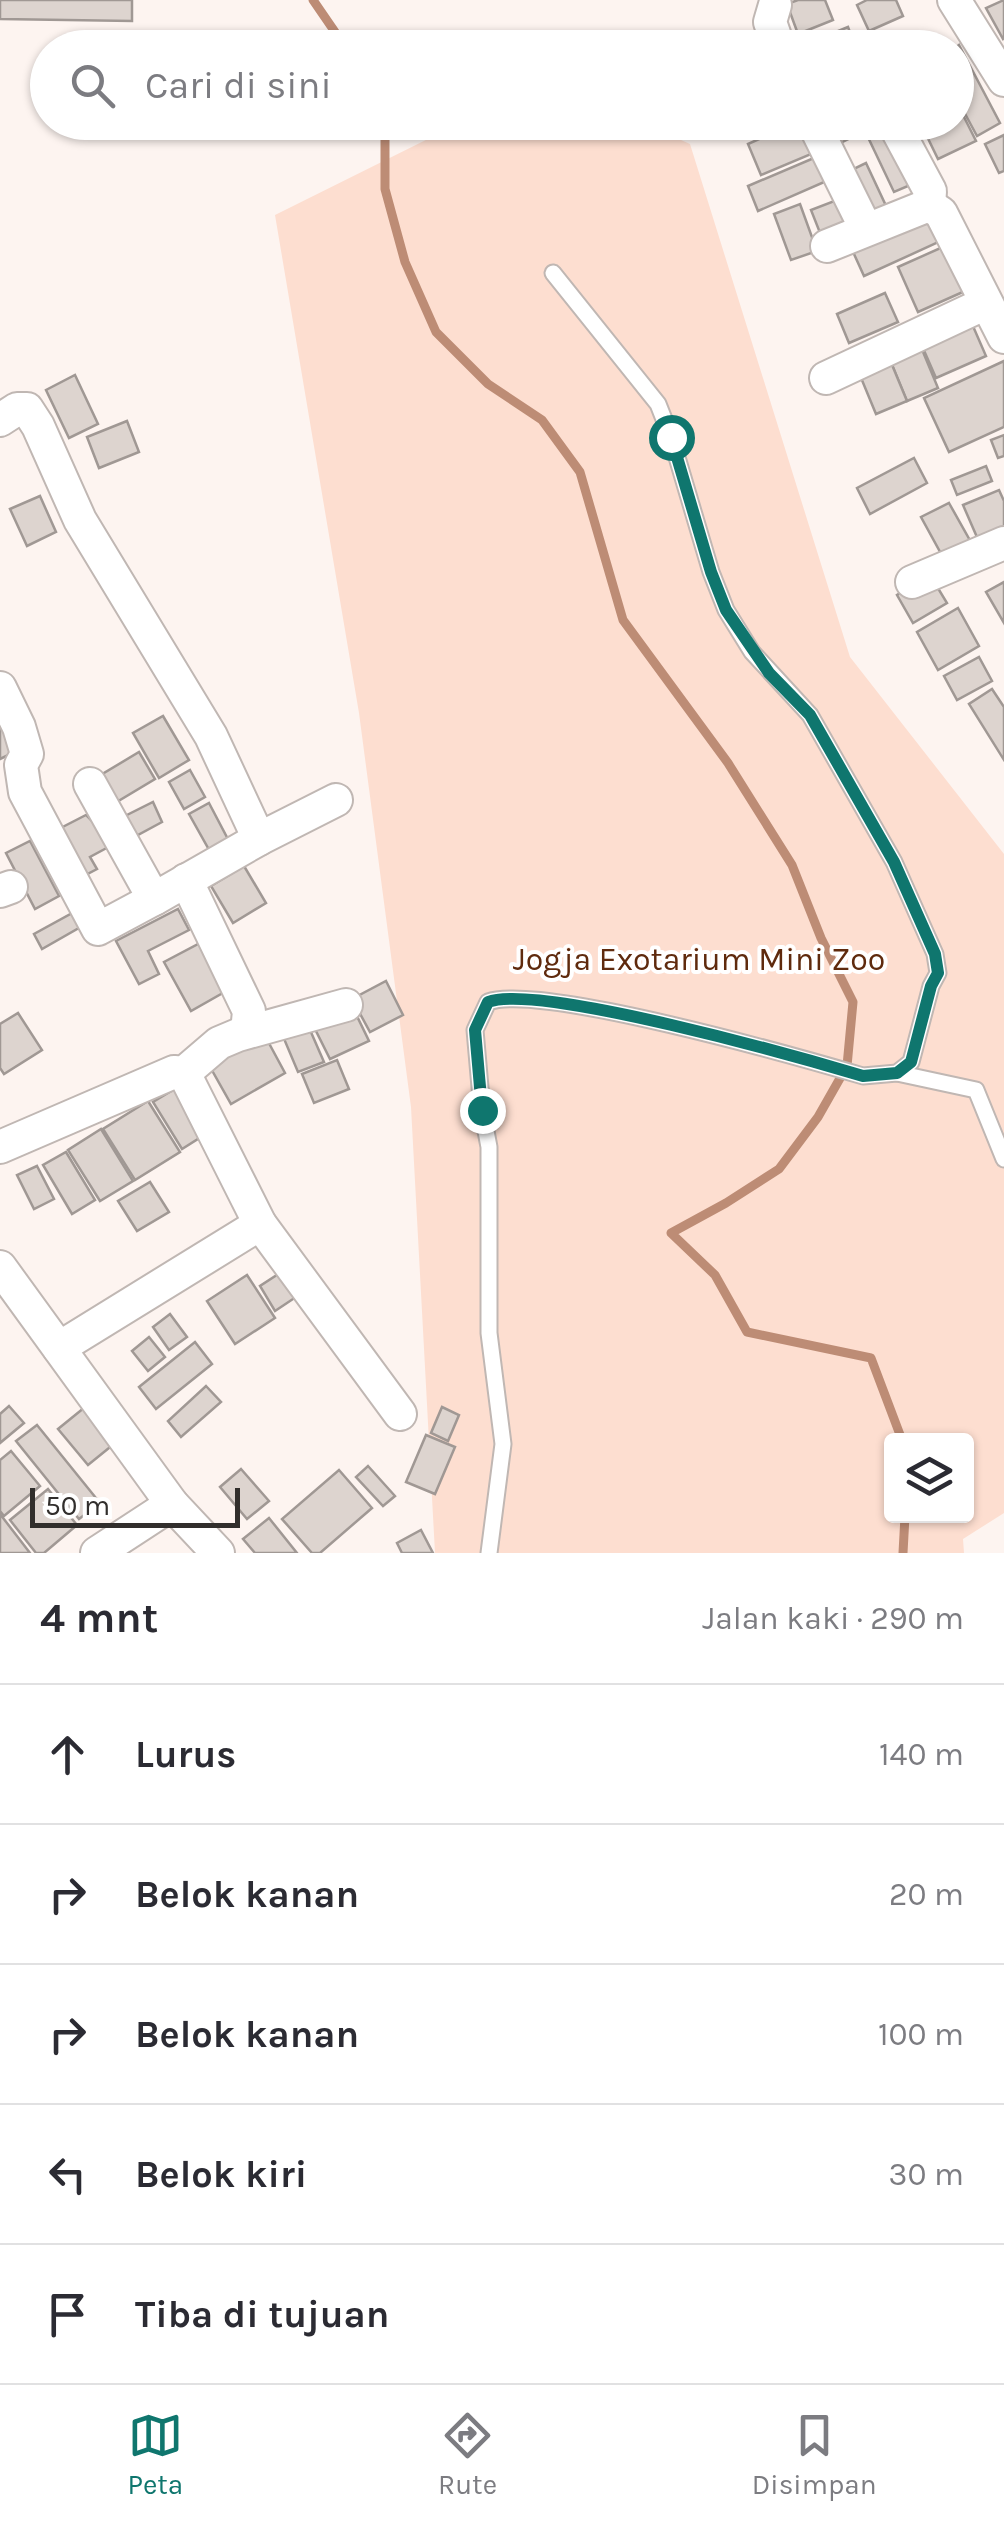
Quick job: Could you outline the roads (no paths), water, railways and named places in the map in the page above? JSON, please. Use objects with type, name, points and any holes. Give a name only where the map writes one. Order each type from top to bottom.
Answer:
[{"type":"street","points":[[954,0],[973,30]]},
{"type":"street","points":[[773,30],[770,22],[777,2]]},
{"type":"street","points":[[974,32],[1004,80]]},
{"type":"street","points":[[822,140],[866,229]]},
{"type":"street","points":[[903,140],[930,192],[929,205]]},
{"type":"street","points":[[827,246],[929,205]]},
{"type":"street","points":[[929,205],[941,213],[1004,337]]},
{"type":"street","points":[[826,378],[986,304]]},
{"type":"street","points":[[0,420],[18,408],[27,409],[38,426],[80,520],[211,736],[259,839]]},
{"type":"street","points":[[912,582],[1004,542]]},
{"type":"street","points":[[0,688],[27,754],[22,764],[25,792],[98,929],[336,800]]},
{"type":"street","points":[[90,784],[154,899]]},
{"type":"street","points":[[186,880],[249,1010],[248,1032]]},
{"type":"street","points":[[0,1147],[174,1072],[184,1073],[219,1044],[248,1032],[346,1005]]},
{"type":"street","points":[[184,1073],[260,1224],[400,1414]]},
{"type":"street","points":[[59,1348],[260,1224]]},
{"type":"street","points":[[0,1267],[172,1504],[218,1553]]},
{"type":"street","points":[[96,1553],[172,1504]]},
{"type":"lane","points":[[553,273],[658,404],[726,610],[769,673],[810,715],[894,862],[935,954],[938,973],[911,1062],[897,1073]]},
{"type":"lane","points":[[488,1553],[503,1444],[489,1333],[488,1147],[475,1030],[488,1002],[501,997],[540,999],[863,1076],[897,1073],[976,1090],[1004,1159]]},
{"type":"waterway","points":[[313,0],[334,30]]},
{"type":"waterway","points":[[385,140],[385,189],[405,262],[436,332],[488,384],[542,420],[580,472],[623,620],[728,763],[792,865],[821,938],[853,1002],[847,1066],[818,1117],[779,1169],[671,1233],[715,1275],[747,1332],[871,1358],[899,1433]]},
{"type":"waterway","points":[[903,1553],[905,1523]]},
{"type":"park label","name":"Jogja Exotarium Mini Zoo","points":[[699,959]]}]
